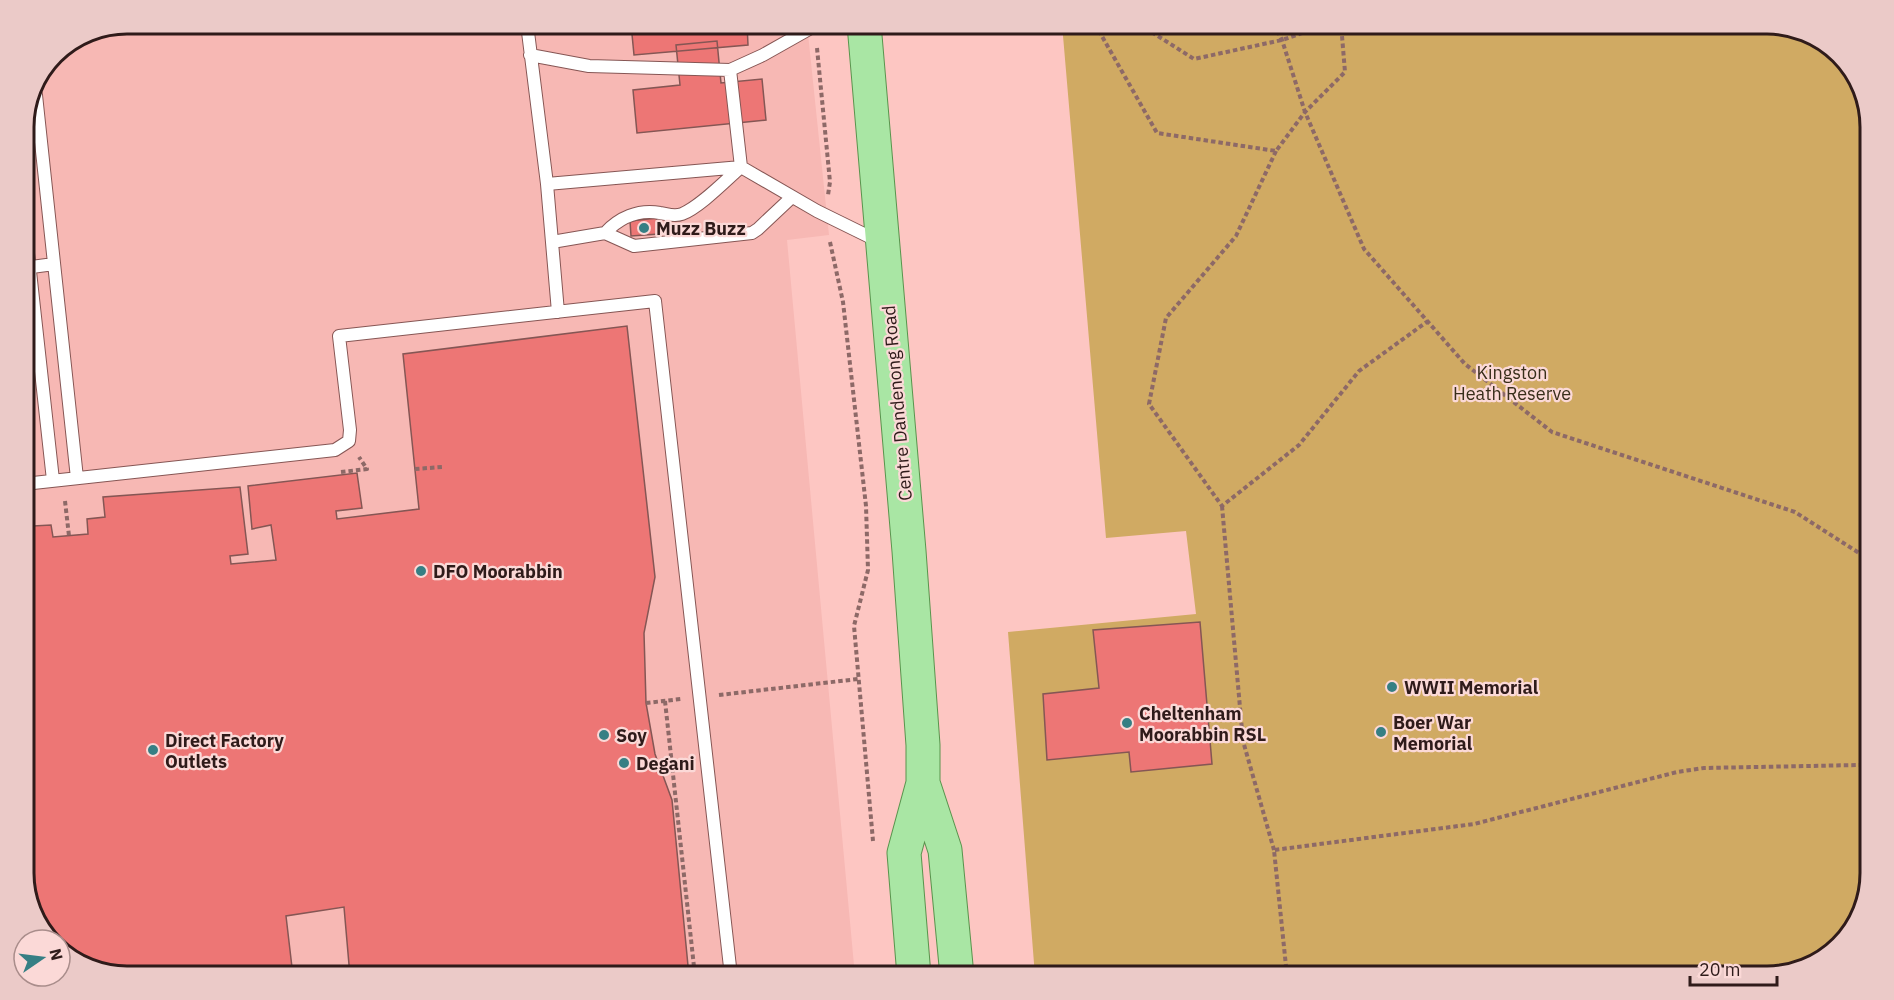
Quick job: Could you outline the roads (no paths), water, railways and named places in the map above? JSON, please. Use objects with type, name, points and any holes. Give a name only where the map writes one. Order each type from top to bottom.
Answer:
[{"type":"main road","name":"Centre Dandenong Road","points":[[865,34],[913,598],[923,783],[945,850],[956,965]]},
{"type":"main road","name":"Centre Dandenong Road","points":[[913,965],[904,853],[923,783]]},
{"type":"lane","points":[[528,34],[547,184],[558,312]]},
{"type":"lane","points":[[530,55],[589,66],[730,70],[800,34]]},
{"type":"lane","points":[[730,70],[741,167]]},
{"type":"lane","points":[[37,108],[77,478]]},
{"type":"lane","points":[[547,184],[741,167],[817,211],[883,244]]},
{"type":"lane","points":[[552,242],[605,233],[620,220],[642,212],[672,216],[687,212],[741,167]]},
{"type":"lane","points":[[605,233],[634,246],[752,232],[792,197]]},
{"type":"lane","points":[[35,266],[54,264]]},
{"type":"lane","points":[[35,482],[335,450],[349,441],[350,430],[339,336],[655,301],[730,965]]},
{"type":"lane","points":[[35,333],[53,480]]},
{"type":"place","name":"Muzz Buzz","points":[[644,228]]},
{"type":"place","name":"DFO Moorabbin","points":[[421,571]]},
{"type":"place","name":"WWII Memorial","points":[[1392,687]]},
{"type":"place","name":"Cheltenham Moorabbin RSL","points":[[1127,723]]},
{"type":"place","name":"Boer War Memorial","points":[[1381,732]]},
{"type":"place","name":"Soy","points":[[604,735]]},
{"type":"place","name":"Direct Factory Outlets","points":[[153,750]]},
{"type":"place","name":"Degani","points":[[624,763]]},
{"type":"park label","name":"Kingston Heath Reserve","points":[[1512,382]]}]
